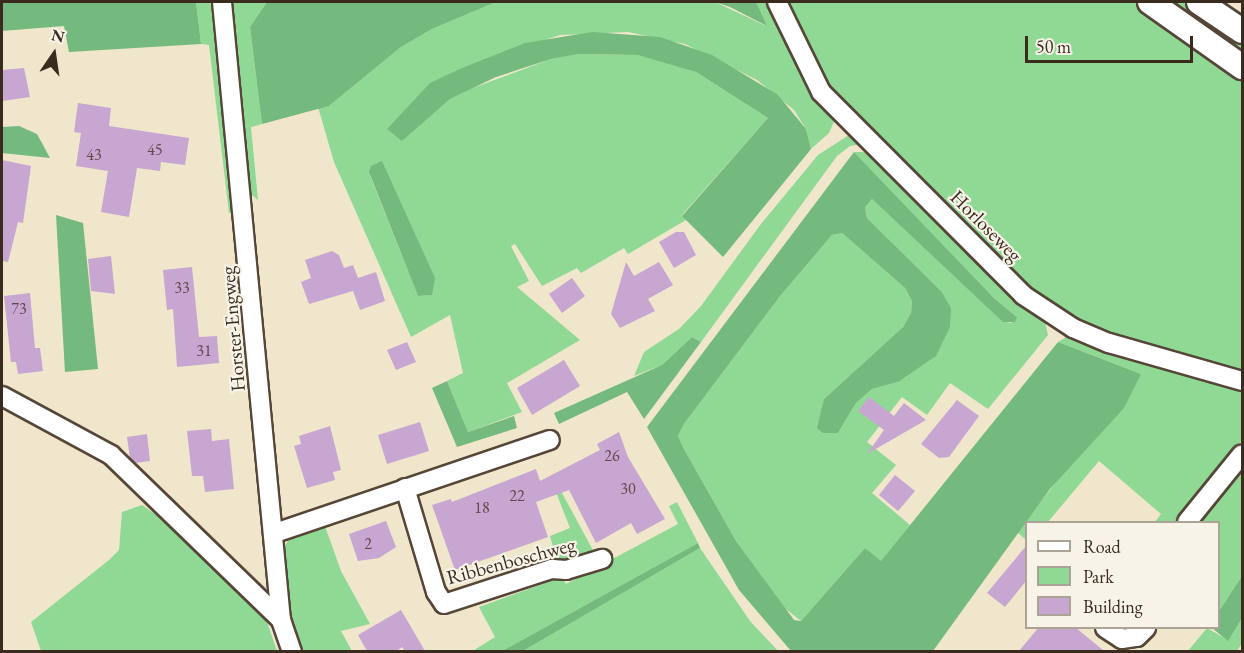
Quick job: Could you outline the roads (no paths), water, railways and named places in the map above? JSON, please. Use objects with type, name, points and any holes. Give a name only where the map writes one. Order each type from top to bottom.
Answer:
[{"type":"main road","points":[[1150,2],[1242,67]]},
{"type":"main road","points":[[1198,2],[1242,31]]},
{"type":"street","name":"Horster-Engweg","points":[[222,2],[275,533],[281,620],[292,651]]},
{"type":"street","name":"Horloseweg","points":[[777,2],[821,92],[1023,295],[1073,328],[1109,343],[1242,381]]},
{"type":"street","name":"Horster-Engweg","points":[[2,396],[111,455],[281,620]]},
{"type":"street","points":[[275,533],[549,440]]},
{"type":"street","points":[[1188,521],[1242,454]]},
{"type":"street","name":"Ribbenboschweg","points":[[405,488],[436,592],[444,603],[552,569],[566,570],[602,559]]},
{"type":"street","points":[[1108,629],[1122,639],[1137,637],[1144,629]]}]
